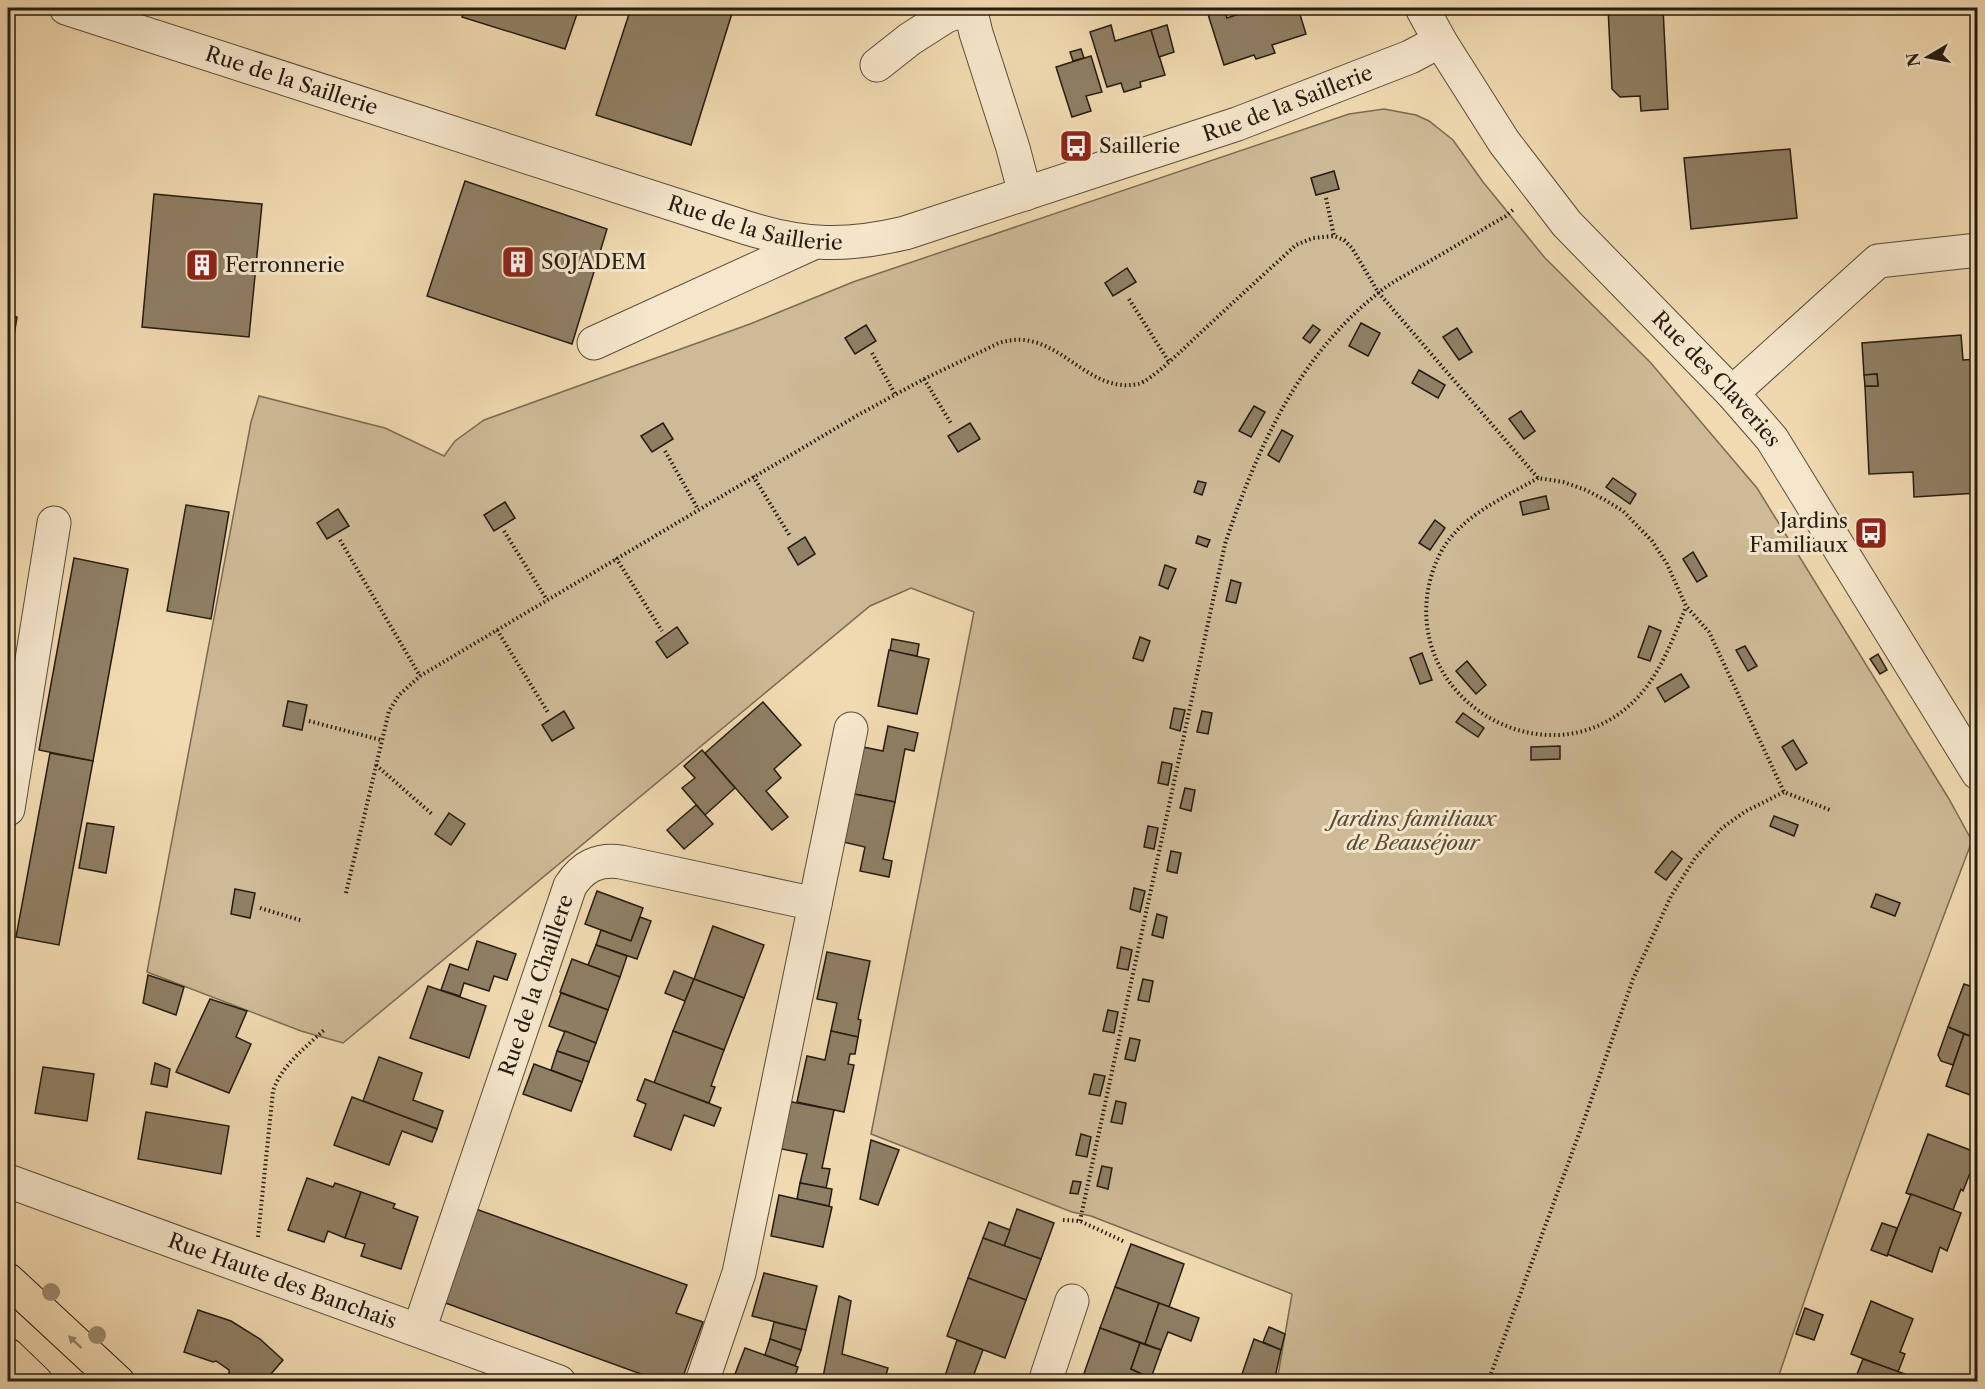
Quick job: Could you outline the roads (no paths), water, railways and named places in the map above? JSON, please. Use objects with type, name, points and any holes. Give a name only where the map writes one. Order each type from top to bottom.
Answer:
[{"type":"main road","points":[[8,1280],[118,1382]]},
{"type":"main road","points":[[8,1355],[36,1382]]},
{"type":"street","name":"Rue de la Saillerie","points":[[66,8],[747,228],[780,238],[813,243],[844,244],[905,233],[1237,124],[1410,57],[1440,41]]},
{"type":"street","points":[[877,65],[910,39],[946,16],[970,8],[1025,194]]},
{"type":"street","name":"Rue des Claveries","points":[[1422,8],[1440,41],[1504,142],[1567,224],[1732,393],[1772,439],[1977,774]]},
{"type":"street","points":[[594,344],[813,243]]},
{"type":"street","points":[[1732,393],[1878,261],[1977,250]]},
{"type":"street","points":[[8,809],[54,523]]},
{"type":"street","points":[[702,1382],[740,1273],[850,729]]},
{"type":"street","name":"Rue de la Chaillere","points":[[419,1330],[570,886],[576,876],[584,868],[595,863],[614,861],[815,904]]},
{"type":"street","name":"Rue Haute des Banchais","points":[[8,1180],[559,1382]]},
{"type":"street","points":[[1045,1382],[1072,1301]]},
{"type":"place","name":"Saillerie","points":[[1076,146]]},
{"type":"place","name":"SOJADEM","points":[[518,262]]},
{"type":"place","name":"Ferronnerie","points":[[202,265]]},
{"type":"place","name":"Jardins Familiaux","points":[[1871,533]]},
{"type":"park label","name":"Jardins familiaux de Beauséjour","points":[[1413,831]]}]
